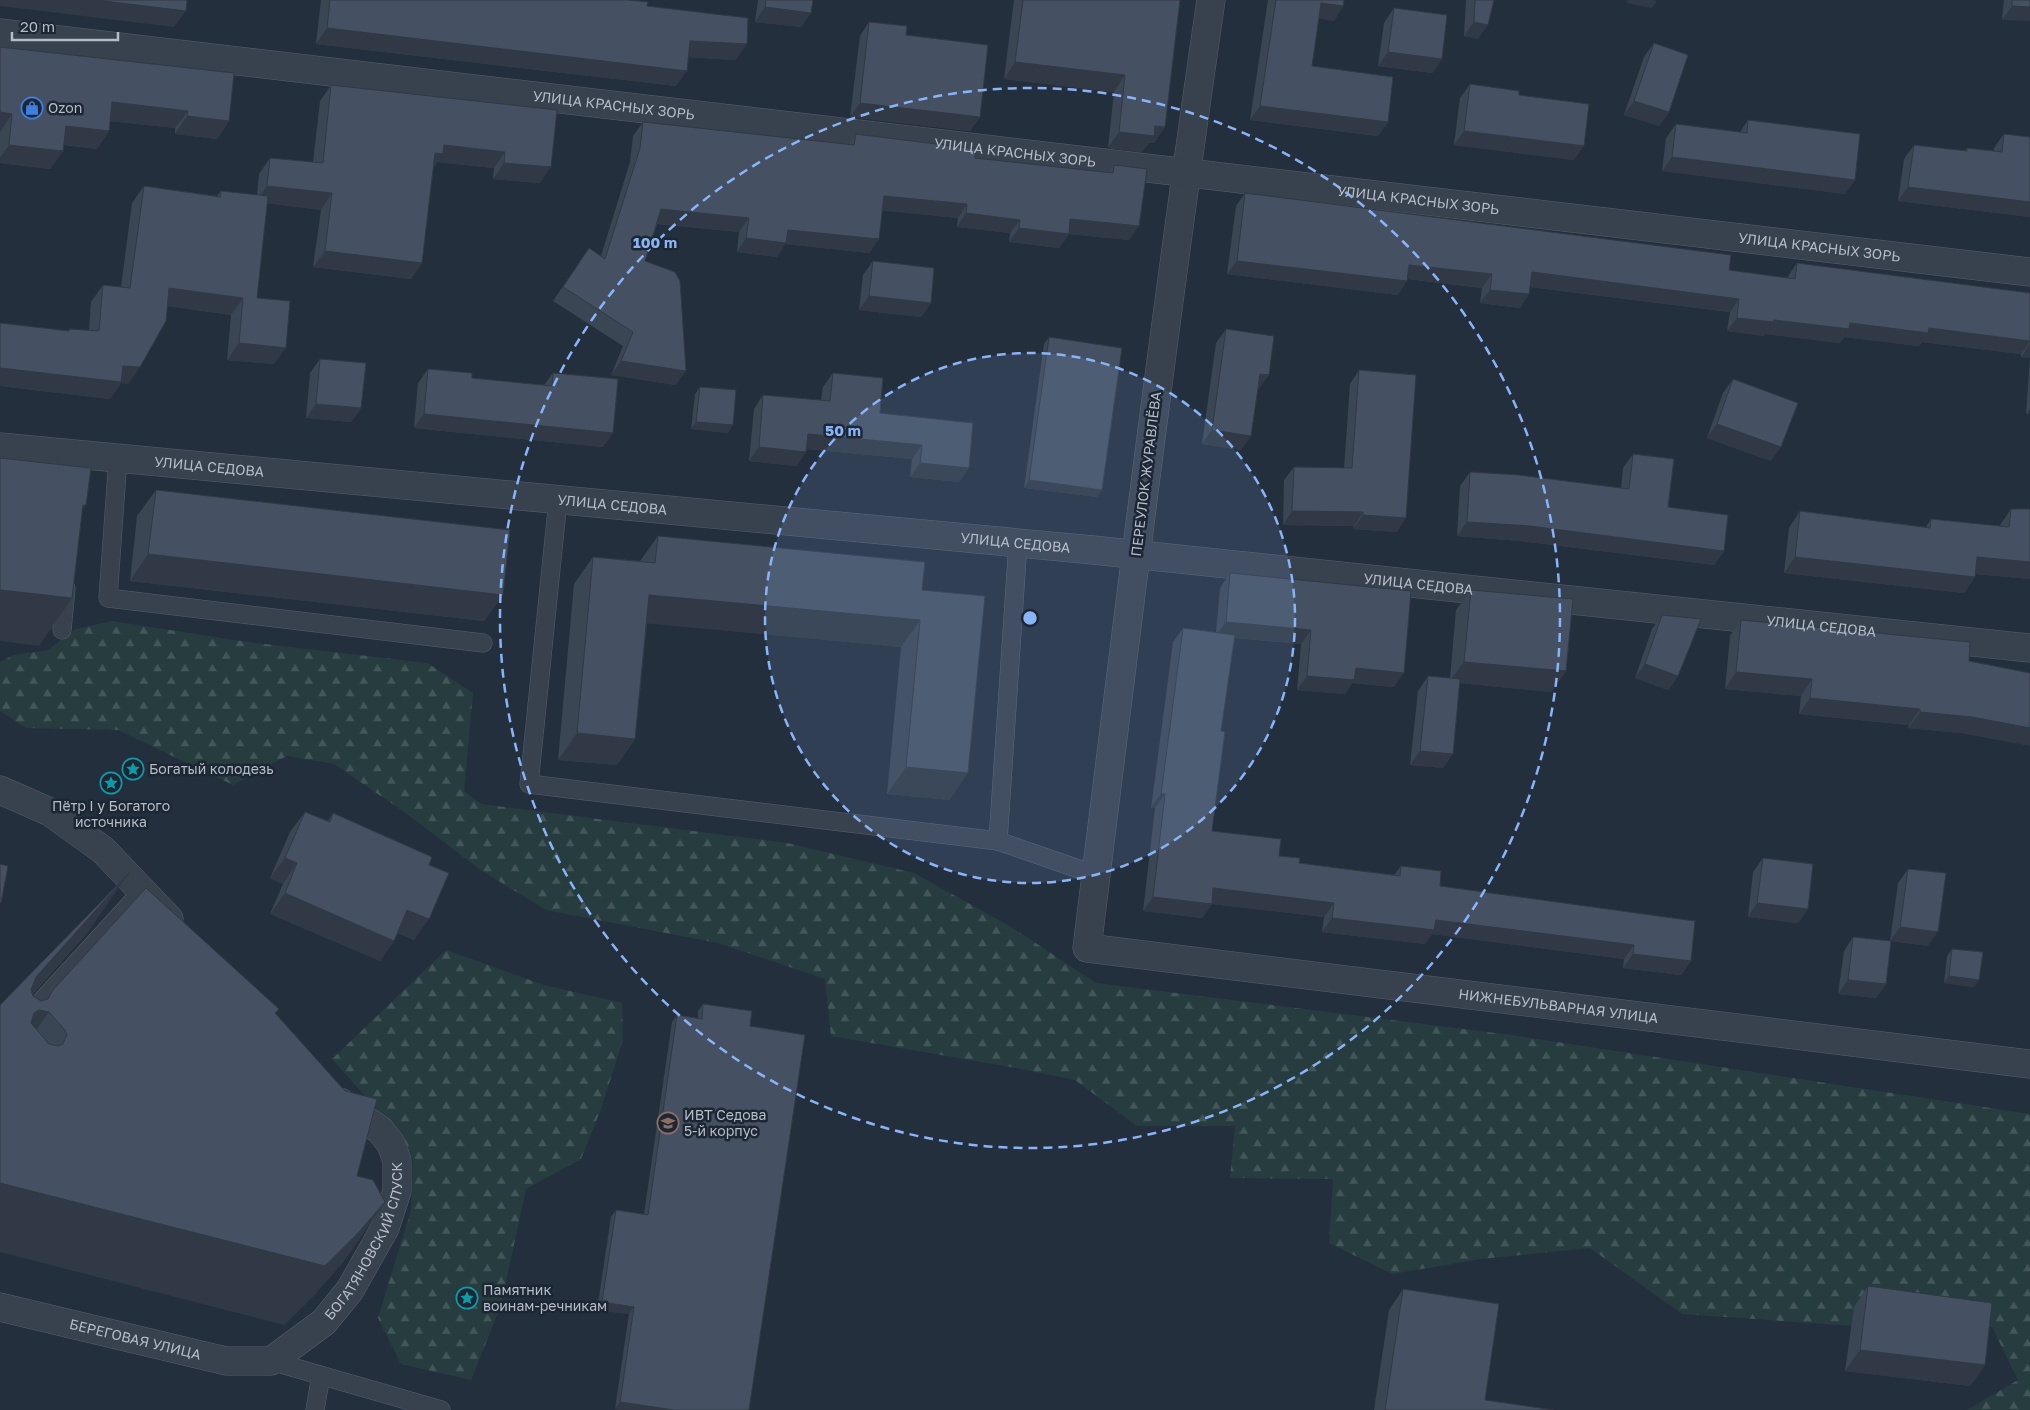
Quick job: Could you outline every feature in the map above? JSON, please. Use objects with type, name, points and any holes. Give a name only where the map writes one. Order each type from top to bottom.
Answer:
[{"type":"street","name":"ПЕРЕУЛОК ЖУРАВЛЁВА","points":[[1087,948],[1135,554],[1185,172],[1211,0]]},
{"type":"street","name":"УЛИЦА КРАСНЫХ ЗОРЬ","points":[[0,33],[2030,272]]},
{"type":"street","name":"УЛИЦА СЕДОВА","points":[[0,448],[79,464],[118,458],[1135,554],[2030,648]]},
{"type":"street","points":[[0,790],[50,812],[103,850],[143,890],[189,941]]},
{"type":"street","name":"НИЖНЕБУЛЬВАРНАЯ УЛИЦА","points":[[1087,948],[2030,1064]]},
{"type":"street","name":"БОГАТЯНОВСКИЙ СПУСК","points":[[271,1361],[324,1322],[350,1290],[385,1228],[397,1191],[397,1161],[391,1144],[380,1130],[320,1086]]},
{"type":"street","name":"БЕРЕГОВАЯ УЛИЦА","points":[[0,1306],[226,1361],[271,1361]]},
{"type":"lane","points":[[118,458],[108,598],[483,643]]},
{"type":"lane","points":[[558,500],[529,784],[998,841],[1096,875]]},
{"type":"lane","points":[[998,841],[1018,543]]},
{"type":"lane","points":[[62,630],[68,574]]},
{"type":"lane","points":[[0,1049],[143,890]]},
{"type":"lane","points":[[271,1361],[441,1410]]},
{"type":"lane","points":[[315,1410],[321,1375]]},
{"type":"green space","points":[[112,621],[247,642],[427,663],[473,693],[464,791],[481,804],[787,843],[914,873],[1013,928],[1096,983],[1511,1035],[2030,1114],[2030,1410],[1967,1410],[2018,1380],[1992,1327],[1884,1328],[1682,1314],[1590,1248],[1481,1259],[1392,1274],[1329,1243],[1333,1179],[1230,1178],[1235,1126],[1137,1126],[1075,1080],[831,1036],[825,979],[718,943],[546,910],[482,871],[407,814],[334,764],[287,756],[233,785],[118,730],[26,728],[0,711],[0,662],[14,655],[48,650],[76,629]]},
{"type":"green space","points":[[446,950],[544,985],[622,1003],[623,1040],[601,1109],[581,1159],[526,1189],[501,1305],[471,1380],[401,1364],[378,1318],[411,1210],[413,1160],[383,1116],[332,1059]]},
{"type":"building","points":[[96,0],[187,0],[186,11]]},
{"type":"building","points":[[330,0],[628,0],[648,2],[647,6],[748,18],[747,44],[690,41],[687,71],[327,28]]},
{"type":"building","points":[[766,0],[813,0],[811,13],[765,7]]},
{"type":"building","points":[[1023,0],[1180,0],[1165,127],[1155,126],[1154,136],[1119,132],[1125,75],[1015,62]]},
{"type":"building","points":[[1276,0],[1344,0],[1343,6],[1321,3],[1312,66],[1393,77],[1388,122],[1260,106]]},
{"type":"building","points":[[1475,0],[1494,0],[1488,25],[1474,22]]},
{"type":"building","points":[[2012,0],[2030,0],[2030,7],[2012,6]]},
{"type":"building","points":[[1394,8],[1447,15],[1442,59],[1388,52]]},
{"type":"building","points":[[869,22],[907,26],[906,35],[988,45],[980,117],[860,103]]},
{"type":"building","points":[[1654,43],[1688,55],[1669,112],[1634,101]]},
{"type":"building","points":[[0,47],[234,73],[229,121],[187,116],[188,111],[112,102],[109,131],[66,126],[63,151],[9,145],[12,114],[0,112]]},
{"type":"building","points":[[1470,84],[1519,91],[1519,95],[1589,104],[1584,146],[1464,131]]},
{"type":"building","points":[[331,85],[557,110],[551,167],[504,163],[505,152],[444,145],[443,154],[435,153],[422,263],[325,251],[332,193],[267,186],[270,158],[323,163]]},
{"type":"building","points":[[1748,120],[1860,134],[1855,180],[1672,157],[1676,124],[1747,133]]},
{"type":"building","points":[[643,122],[854,145],[856,134],[976,149],[975,158],[1113,173],[1114,165],[1147,169],[1139,226],[1070,219],[1069,234],[1019,228],[1020,220],[966,213],[967,204],[884,196],[879,239],[788,230],[786,243],[746,238],[749,218],[661,209],[645,261],[675,272],[680,281],[686,371],[621,361],[633,332],[563,287],[589,248],[605,259],[640,148]]},
{"type":"building","points":[[2004,134],[2030,137],[2030,202],[1908,187],[1914,145],[1967,151],[1967,148],[2002,152]]},
{"type":"building","points":[[144,186],[220,197],[221,191],[268,196],[257,298],[290,301],[286,348],[239,343],[243,298],[169,288],[166,321],[140,367],[123,366],[121,382],[0,368],[0,323],[69,331],[70,329],[99,331],[103,285],[130,288]]},
{"type":"building","points":[[1245,193],[1731,255],[1729,270],[1795,279],[1797,263],[2030,293],[2030,341],[1929,328],[1928,333],[1850,323],[1849,329],[1774,320],[1773,322],[1737,318],[1739,299],[1532,272],[1529,294],[1490,290],[1492,274],[1409,265],[1407,281],[1237,261]]},
{"type":"building","points":[[873,261],[934,268],[931,303],[869,296]]},
{"type":"building","points":[[1226,329],[1274,336],[1269,375],[1260,374],[1251,436],[1212,430]]},
{"type":"building","points":[[1049,337],[1122,348],[1102,490],[1029,480]]},
{"type":"building","points":[[320,359],[366,363],[361,408],[316,404]]},
{"type":"building","points":[[428,369],[472,373],[472,378],[552,386],[553,373],[618,379],[613,433],[424,414]]},
{"type":"building","points":[[1359,370],[1416,375],[1406,518],[1363,515],[1363,512],[1292,511],[1294,467],[1352,468]]},
{"type":"building","points":[[833,373],[883,378],[880,413],[973,423],[969,468],[920,463],[922,445],[808,434],[806,452],[759,447],[763,395],[830,401]]},
{"type":"building","points":[[1733,379],[1798,403],[1781,447],[1717,424]]},
{"type":"building","points":[[700,387],[736,390],[733,425],[696,422]]},
{"type":"building","points":[[1633,454],[1674,459],[1668,507],[1728,515],[1724,551],[1530,526],[1467,522],[1470,472],[1519,475],[1629,489]]},
{"type":"building","points":[[0,458],[91,468],[86,505],[83,505],[72,598],[0,590]]},
{"type":"building","points":[[156,490],[510,530],[503,595],[148,554]]},
{"type":"building","points":[[2011,509],[2030,509],[2030,562],[1977,557],[1975,577],[1795,557],[1800,511],[1930,528],[1931,519],[2009,527]]},
{"type":"building","points":[[658,536],[925,562],[922,590],[985,596],[968,773],[906,767],[920,620],[649,595],[635,739],[577,733],[593,557],[655,563]]},
{"type":"building","points":[[1230,573],[1411,591],[1404,673],[1356,668],[1354,680],[1307,676],[1311,630],[1226,622]]},
{"type":"building","points":[[1471,590],[1573,599],[1566,671],[1464,662]]},
{"type":"building","points":[[1662,615],[1701,619],[1678,676],[1645,664]]},
{"type":"building","points":[[1741,620],[1970,642],[1969,661],[2030,673],[2030,728],[1972,717],[1920,712],[1920,709],[1810,698],[1812,679],[1736,672]]},
{"type":"building","points":[[1183,628],[1235,635],[1221,731],[1225,732],[1212,831],[1281,839],[1279,856],[1300,858],[1299,863],[1400,876],[1401,866],[1441,871],[1440,886],[1695,921],[1691,961],[1633,954],[1634,945],[1436,920],[1434,930],[1332,918],[1334,903],[1213,888],[1212,904],[1153,897],[1165,794],[1161,794]]},
{"type":"building","points":[[1428,676],[1460,679],[1453,754],[1420,751]]},
{"type":"building","points":[[305,812],[330,822],[333,813],[432,857],[429,865],[449,873],[429,919],[407,910],[394,941],[285,893],[297,863],[285,858]]},
{"type":"building","points":[[1763,858],[1813,864],[1808,909],[1757,903]]},
{"type":"building","points":[[0,864],[8,866],[1,903],[0,903]]},
{"type":"building","points":[[1908,869],[1946,873],[1938,932],[1900,927]]},
{"type":"building","points":[[129,873],[36,977],[31,990],[33,996],[41,1001],[48,999],[53,990],[146,888],[279,1009],[275,1013],[345,1091],[377,1099],[357,1176],[373,1180],[385,1202],[325,1266],[0,1183],[0,1005]],"holes":[[[39,1010],[49,1012],[67,1034],[63,1044],[58,1046],[49,1044],[31,1023],[34,1013]]]},
{"type":"building","points":[[1853,937],[1891,941],[1886,984],[1848,980]]},
{"type":"building","points":[[1952,949],[1983,952],[1979,980],[1949,976]]},
{"type":"building","points":[[703,1004],[752,1011],[750,1026],[805,1035],[749,1410],[674,1410],[620,1402],[634,1307],[602,1302],[616,1210],[648,1215],[677,1015],[702,1019]]},
{"type":"building","points":[[1868,1286],[1992,1303],[1985,1365],[1860,1350]]},
{"type":"building","points":[[1403,1289],[1499,1304],[1485,1400],[1554,1410],[1385,1410]]},
{"type":"place","name":"Ozon","points":[[32,108]]},
{"type":"place","name":"Богатый колодезь","points":[[133,769]]},
{"type":"place","name":"Пётр I у Богатого источника","points":[[111,783]]},
{"type":"place","name":"ИВТ Седова 5-й корпус","points":[[668,1123]]},
{"type":"place","name":"Памятник воинам-речникам","points":[[467,1298]]}]
